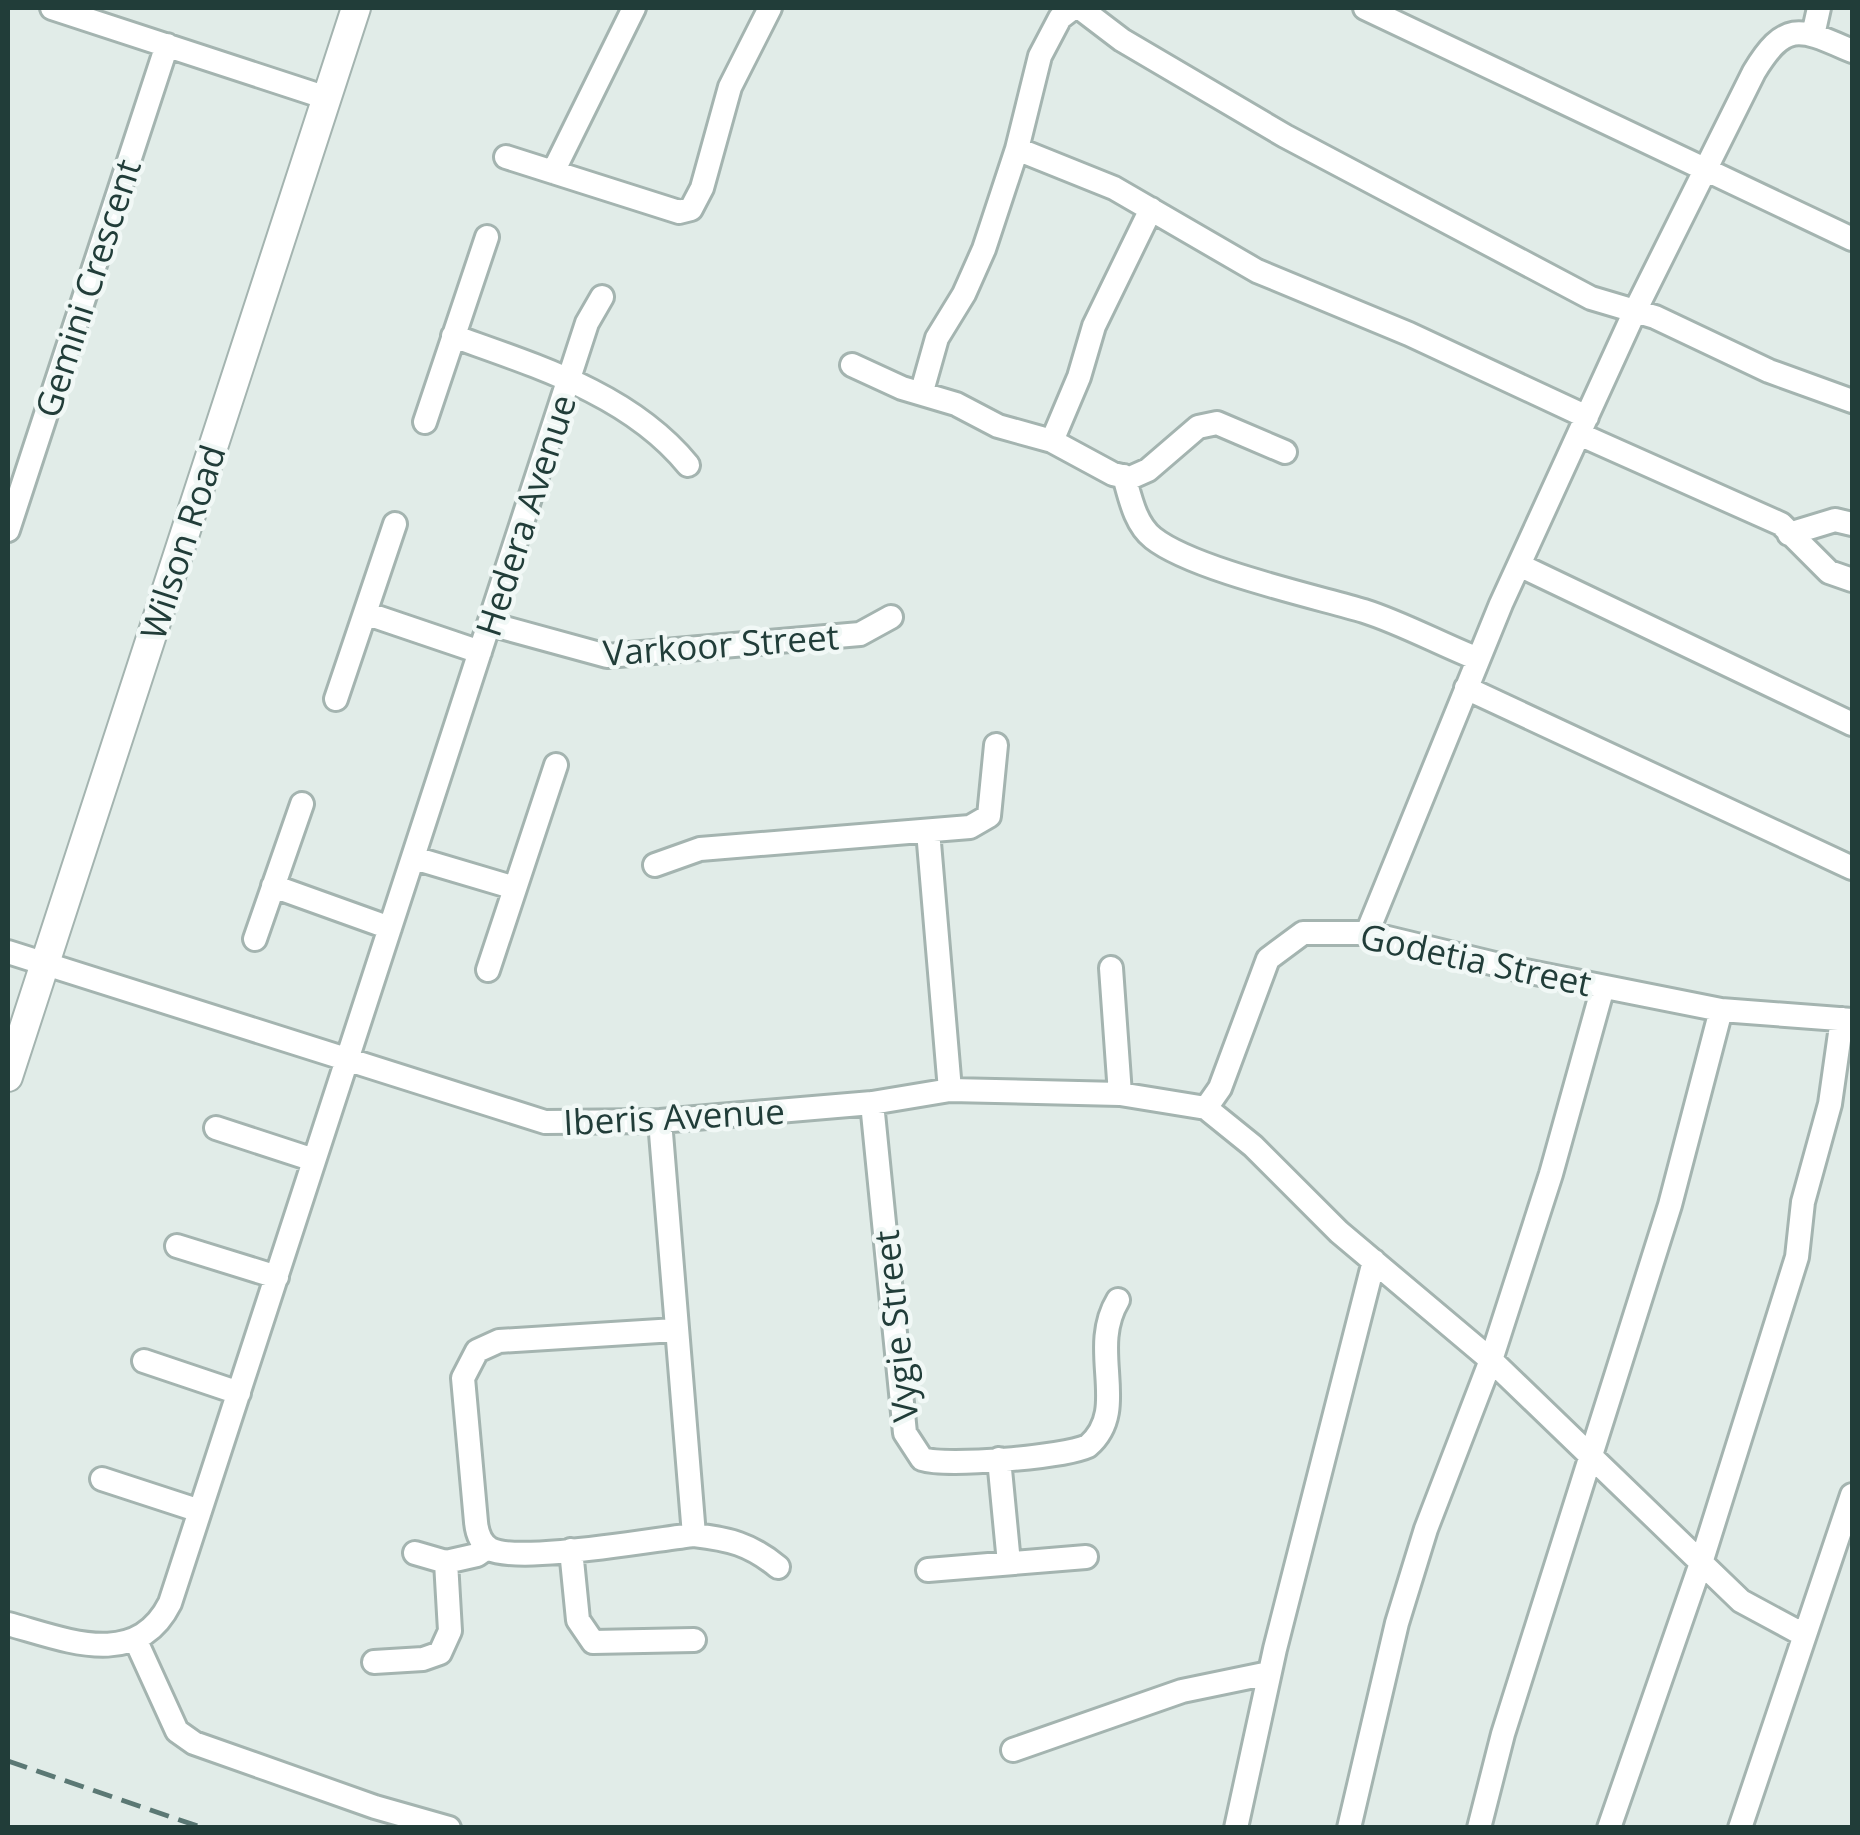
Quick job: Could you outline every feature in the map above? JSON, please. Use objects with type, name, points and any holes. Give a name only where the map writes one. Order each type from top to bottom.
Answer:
[{"type":"street","points":[[52,8],[327,98]]},
{"type":"street","name":"Wilson Road","points":[[8,1077],[356,8]]},
{"type":"street","points":[[553,172],[634,8]]},
{"type":"street","points":[[506,157],[679,212],[691,209],[702,188],[730,87],[770,8]]},
{"type":"street","points":[[922,391],[937,338],[964,294],[984,248],[1017,149],[1040,56],[1060,18],[1077,8],[1122,40],[1285,136],[1591,298],[1635,311],[1769,371],[1852,402]]},
{"type":"street","points":[[1365,8],[1852,239]]},
{"type":"street","points":[[1813,35],[1819,8]]},
{"type":"street","points":[[1367,933],[1478,659],[1583,425],[1635,311],[1772,42],[1787,32],[1813,35],[1852,51]]},
{"type":"street","name":"Gemini Crescent","points":[[8,530],[167,45]]},
{"type":"street","points":[[1017,149],[1114,188],[1256,271],[1409,334],[1781,524],[1829,572],[1852,580]]},
{"type":"street","points":[[1052,441],[1079,377],[1094,326],[1151,210]]},
{"type":"street","points":[[425,422],[486,237]]},
{"type":"street","name":"Hedera Avenue","points":[[136,1641],[162,1618],[200,1511],[587,323],[602,297]]},
{"type":"street","name":"Hedera Avenue","points":[[454,336],[569,378]]},
{"type":"street","points":[[852,365],[998,426],[1052,441],[1124,476],[1148,470],[1198,427],[1217,423],[1285,452]]},
{"type":"street","points":[[569,378],[653,429],[688,465]]},
{"type":"street","points":[[1124,476],[1135,514],[1150,537],[1174,550],[1368,612],[1478,659]]},
{"type":"street","points":[[1789,534],[1835,520],[1852,524]]},
{"type":"street","points":[[336,699],[395,524]]},
{"type":"street","points":[[1519,566],[1852,724]]},
{"type":"street","name":"Hedera Avenue","points":[[365,612],[480,652]]},
{"type":"street","name":"Varkoor Street","points":[[490,624],[607,656],[860,634],[891,617]]},
{"type":"street","points":[[1466,688],[1852,868]]},
{"type":"street","points":[[655,866],[700,849],[970,827],[989,816],[996,745]]},
{"type":"street","points":[[488,970],[556,764]]},
{"type":"street","points":[[255,938],[302,804]]},
{"type":"street","points":[[928,831],[950,1090]]},
{"type":"street","points":[[414,858],[515,888]]},
{"type":"street","points":[[274,886],[390,928]]},
{"type":"street","name":"Godetia Street","points":[[1206,1108],[1220,1088],[1268,959],[1302,932],[1367,933],[1603,988],[1721,1010],[1847,1020]]},
{"type":"street","name":"Iberis Avenue","points":[[8,952],[524,1119],[579,1125],[660,1122],[872,1103],[950,1090],[1120,1094],[1206,1108]]},
{"type":"street","points":[[1111,968],[1120,1094]]},
{"type":"street","points":[[1349,1828],[1403,1604],[1426,1528],[1491,1360],[1551,1174],[1603,988]]},
{"type":"street","points":[[1480,1828],[1503,1734],[1670,1205],[1721,1010]]},
{"type":"street","points":[[1608,1828],[1701,1563],[1797,1257],[1803,1202],[1830,1104],[1847,1020]]},
{"type":"street","name":"Vygie Street","points":[[872,1103],[908,1444],[922,1460],[935,1463],[999,1459],[1081,1449],[1100,1434],[1108,1407],[1103,1339],[1106,1318],[1118,1300]]},
{"type":"street","points":[[1206,1108],[1253,1146],[1374,1261],[1491,1360],[1741,1601],[1804,1634]]},
{"type":"street","points":[[660,1122],[694,1534]]},
{"type":"street","points":[[216,1128],[314,1160]]},
{"type":"street","points":[[178,1246],[276,1277]]},
{"type":"street","points":[[1236,1828],[1269,1673],[1374,1261]]},
{"type":"street","points":[[676,1330],[498,1341],[478,1351],[464,1378],[478,1536],[487,1548],[503,1553],[570,1550],[694,1534],[756,1548],[778,1567]]},
{"type":"street","points":[[144,1361],[238,1393]]},
{"type":"street","points":[[999,1459],[1009,1563]]},
{"type":"street","points":[[102,1480],[200,1511]]},
{"type":"street","points":[[1740,1828],[1852,1495]]},
{"type":"street","points":[[415,1553],[446,1562],[477,1555],[487,1548]]},
{"type":"street","points":[[570,1550],[578,1620],[594,1642],[694,1640]]},
{"type":"street","points":[[928,1570],[1086,1556]]},
{"type":"street","points":[[374,1662],[423,1659],[444,1650],[450,1631],[446,1562]]},
{"type":"street","points":[[8,1624],[92,1646],[114,1647],[136,1641],[177,1731],[194,1743],[375,1807],[449,1828]]},
{"type":"street","points":[[1013,1750],[1182,1691],[1269,1673]]},
{"type":"railway","points":[[8,1761],[203,1828]]}]
